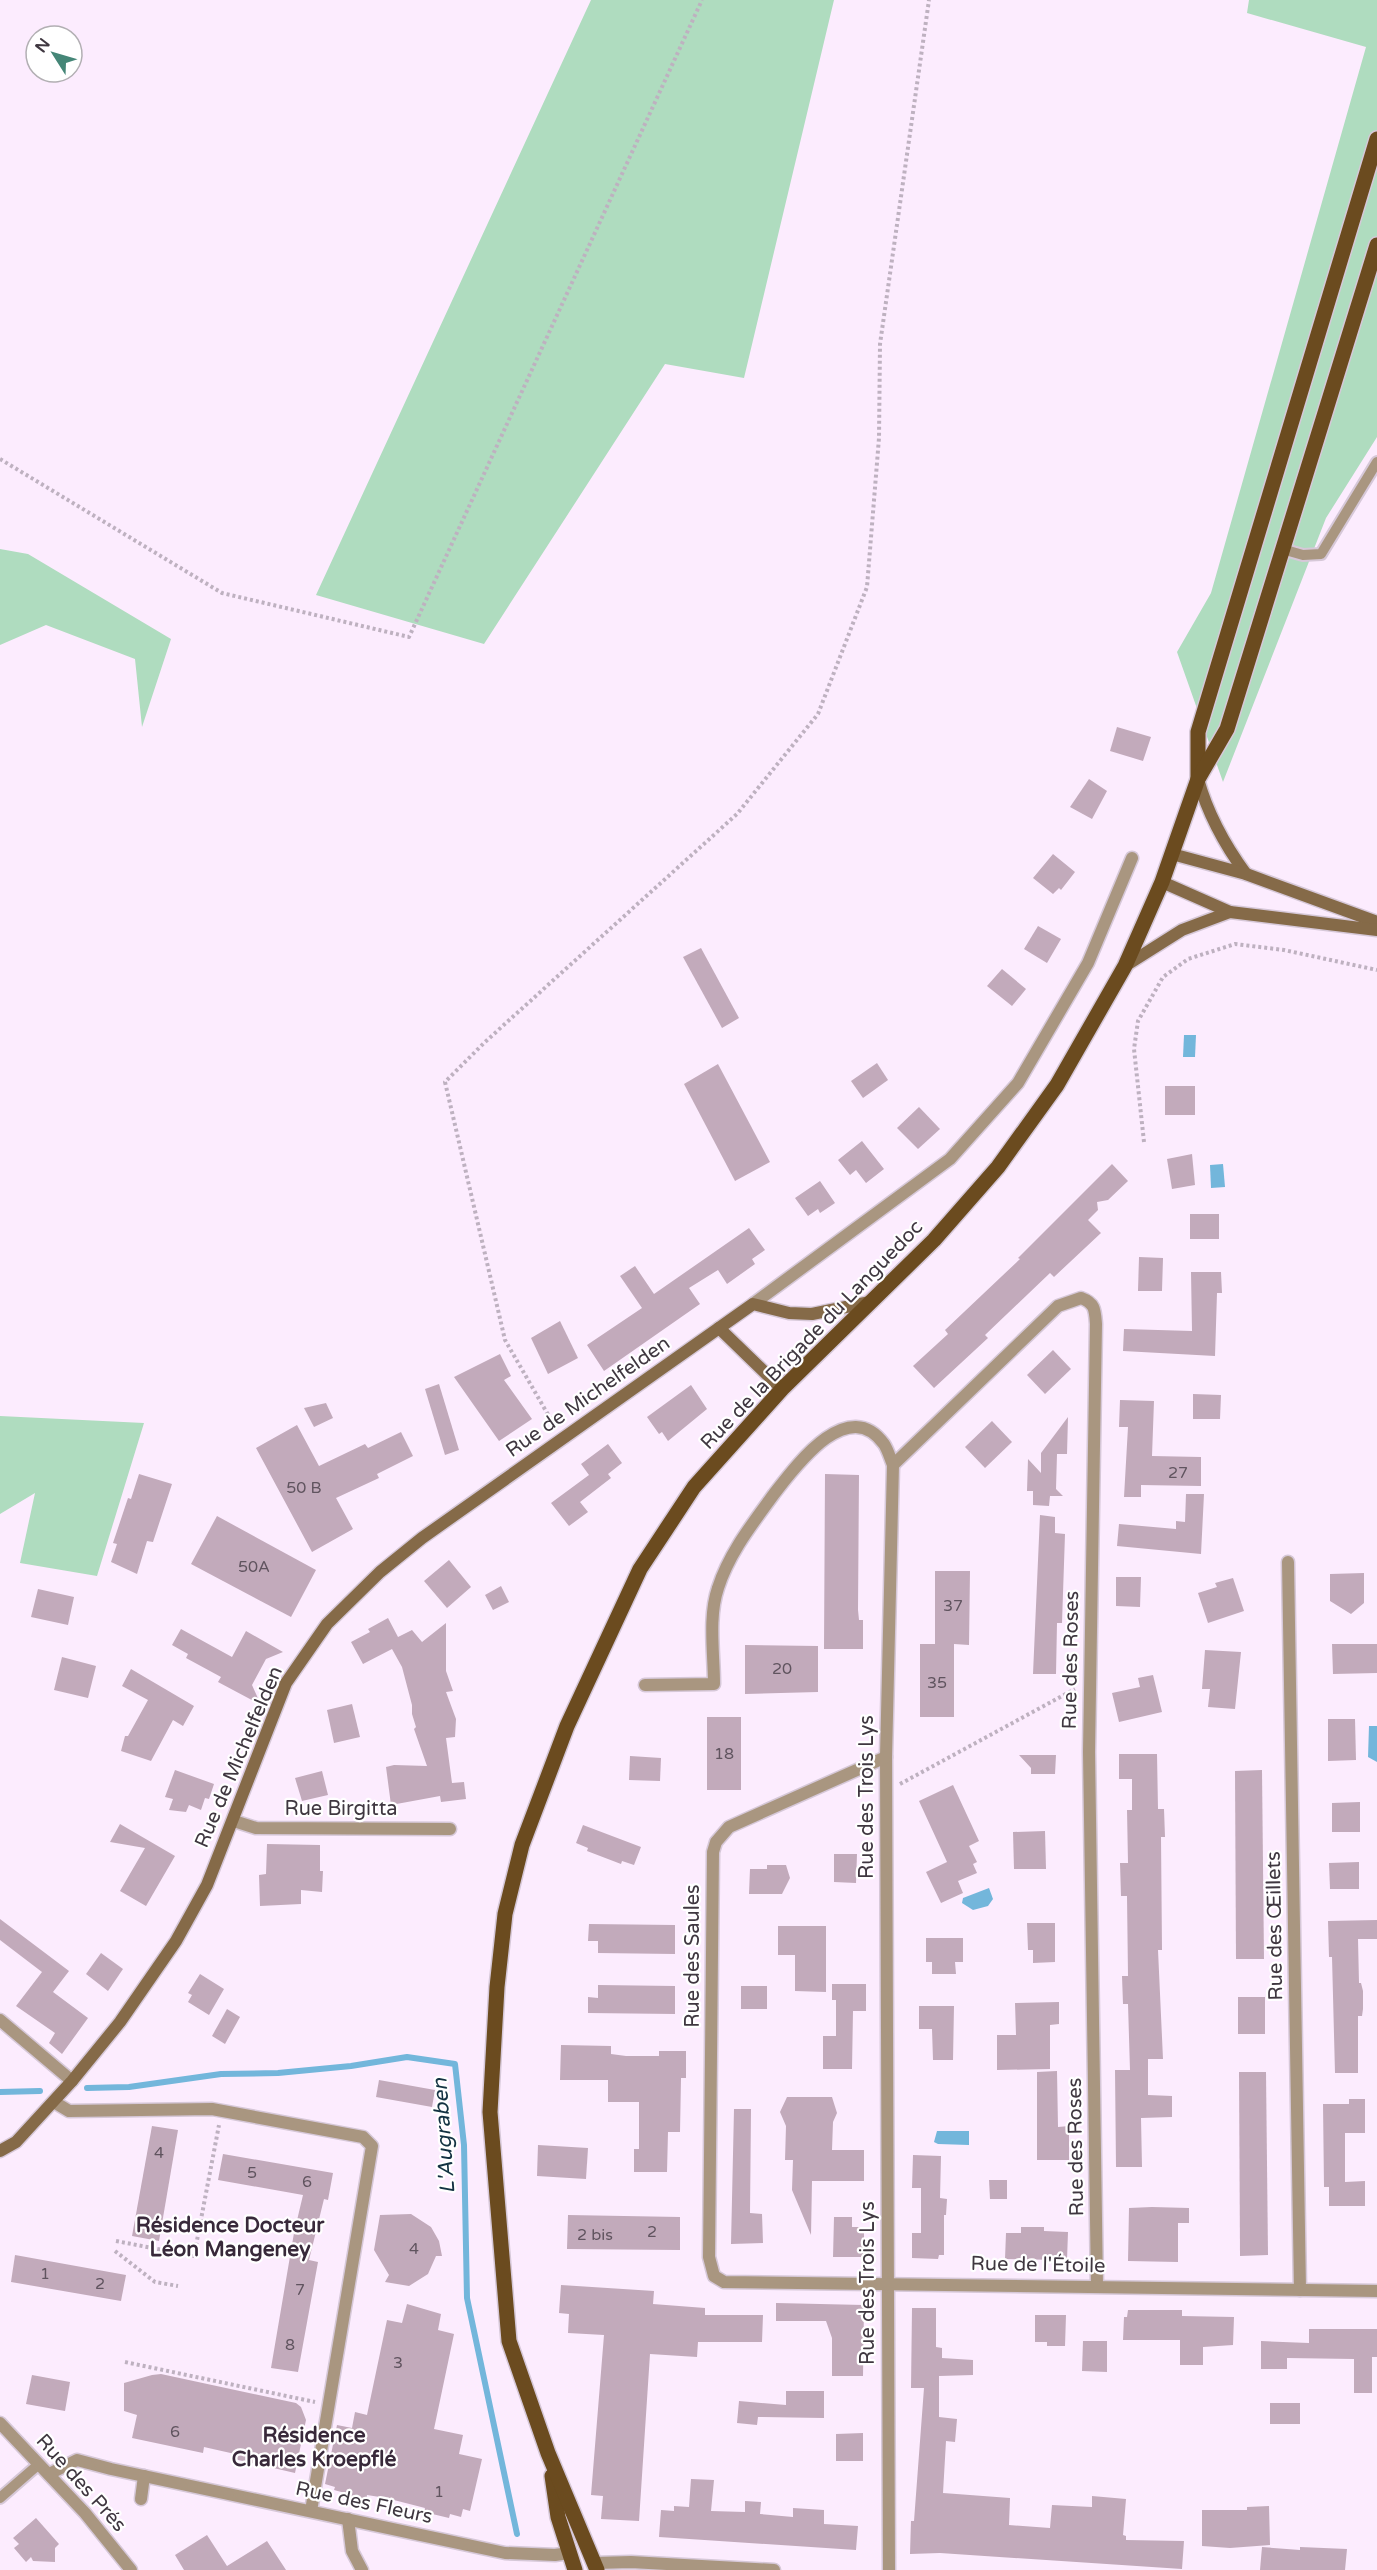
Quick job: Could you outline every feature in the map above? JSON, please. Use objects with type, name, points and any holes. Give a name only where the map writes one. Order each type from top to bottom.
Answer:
[{"type":"main road","points":[[1198,779],[1198,732],[1377,139]]},
{"type":"main road","points":[[1198,779],[1227,729],[1377,245]]},
{"type":"main road","name":"Rue de la Brigade du Languedoc","points":[[596,2566],[548,2453],[509,2341],[490,2112],[497,1987],[505,1914],[522,1845],[567,1726],[640,1569],[694,1487],[782,1389],[934,1240],[998,1167],[1057,1085],[1125,966],[1162,882],[1198,779]]},
{"type":"main road","name":"Rue de la Brigade du Languedoc","points":[[548,2453],[558,2517],[575,2570]]},
{"type":"street","points":[[1198,779],[1210,816],[1223,841],[1246,874]]},
{"type":"street","points":[[1172,854],[1246,874],[1377,922]]},
{"type":"street","points":[[753,1304],[950,1159],[1018,1083],[1088,963],[1132,858]]},
{"type":"street","points":[[1162,882],[1230,912],[1377,930]]},
{"type":"street","points":[[1125,966],[1182,930],[1230,912]]},
{"type":"street","name":"Rue des Roses","points":[[893,1465],[1058,1306],[1082,1298],[1090,1301],[1095,1307],[1090,1681],[1097,2285]]},
{"type":"street","points":[[753,1304],[789,1313],[812,1314],[870,1302]]},
{"type":"street","name":"Rue de Michelfelden","points":[[0,2151],[16,2142],[72,2081],[120,2022],[176,1941],[207,1885],[234,1821],[286,1683],[327,1624],[380,1572],[422,1538],[753,1304]]},
{"type":"street","points":[[719,1328],[782,1389]]},
{"type":"street","name":"Rue des Trois Lys","points":[[645,1685],[714,1684],[714,1612],[717,1589],[729,1562],[772,1497],[798,1463],[819,1443],[834,1432],[849,1428],[863,1429],[876,1435],[885,1445],[893,1465],[886,1757],[889,2570]]},
{"type":"street","name":"Rue des Œillets","points":[[1288,1562],[1300,2290]]},
{"type":"street","name":"Rue des Saules","points":[[710,2263],[713,1852],[716,1842],[729,1827],[886,1757]]},
{"type":"street","name":"Rue Birgitta","points":[[234,1821],[256,1828],[450,1829]]},
{"type":"street","points":[[0,2020],[72,2081]]},
{"type":"street","points":[[54,2102],[69,2111],[212,2109],[363,2137],[372,2146],[310,2511]]},
{"type":"street","name":"Rue de l'Étoile","points":[[710,2263],[714,2276],[724,2282],[887,2282],[1377,2291]]},
{"type":"street","name":"Rue des Prés","points":[[0,2423],[86,2514],[131,2570]]},
{"type":"street","name":"Rue des Fleurs","points":[[49,2474],[77,2460],[505,2553],[555,2555],[569,2553]]},
{"type":"street","points":[[141,2499],[144,2476]]},
{"type":"street","points":[[348,2519],[352,2551],[362,2570]]},
{"type":"street","points":[[596,2566],[631,2562],[774,2570]]},
{"type":"lane","points":[[1282,549],[1303,555],[1322,554],[1377,462]]},
{"type":"lane","points":[[0,2498],[39,2464]]},
{"type":"path","points":[[0,459],[222,593],[409,637],[702,0]]},
{"type":"path","points":[[562,1439],[505,1340],[445,1082],[485,1042],[737,814],[818,714],[867,587],[879,438],[880,344],[929,0]]},
{"type":"path","points":[[1144,1142],[1134,1049],[1138,1021],[1163,977],[1188,959],[1235,944],[1284,950],[1377,970]]},
{"type":"path","points":[[886,1791],[1090,1681]]},
{"type":"path","points":[[116,2241],[194,2256],[221,2111]]},
{"type":"path","points":[[115,2251],[155,2282],[178,2286]]},
{"type":"path","points":[[125,2362],[328,2404]]},
{"type":"green space","points":[[591,0],[834,0],[744,378],[665,364],[484,644],[316,595]]},
{"type":"green space","points":[[1249,0],[1377,0],[1377,437],[1326,518],[1223,782],[1177,652],[1211,593],[1366,47],[1247,13]]},
{"type":"green space","points":[[0,549],[28,554],[171,639],[142,727],[135,659],[46,625],[0,645]]},
{"type":"green space","points":[[0,1416],[144,1423],[97,1576],[20,1563],[35,1493],[0,1514]]},
{"type":"water","points":[[1184,1035],[1196,1035],[1195,1057],[1183,1057]]},
{"type":"water","points":[[1223,1164],[1225,1187],[1211,1188],[1210,1165]]},
{"type":"water","points":[[1369,1726],[1377,1726],[1377,1762],[1368,1757]]},
{"type":"water","points":[[989,1888],[993,1899],[988,1906],[973,1910],[962,1903],[963,1898]]},
{"type":"water","points":[[937,2131],[969,2131],[969,2145],[938,2144],[934,2142]]},
{"type":"building","points":[[1117,727],[1151,737],[1143,761],[1110,751]]},
{"type":"building","points":[[1089,779],[1107,791],[1092,819],[1070,807]]},
{"type":"building","points":[[1053,854],[1075,872],[1061,890],[1059,888],[1053,894],[1033,878]]},
{"type":"building","points":[[1038,926],[1061,939],[1047,963],[1024,949]]},
{"type":"building","points":[[701,948],[739,1018],[722,1028],[683,957]]},
{"type":"building","points":[[1002,969],[1026,989],[1012,1006],[987,986]]},
{"type":"building","points":[[877,1063],[888,1080],[863,1098],[851,1081]]},
{"type":"building","points":[[718,1064],[770,1162],[735,1181],[684,1084]]},
{"type":"building","points":[[1165,1086],[1195,1086],[1195,1115],[1165,1115]]},
{"type":"building","points":[[919,1107],[940,1129],[918,1149],[897,1128]]},
{"type":"building","points":[[862,1141],[884,1169],[866,1183],[856,1170],[850,1175],[838,1160]]},
{"type":"building","points":[[1192,1154],[1195,1185],[1172,1189],[1167,1159]]},
{"type":"building","points":[[1112,1164],[1128,1181],[1108,1200],[1097,1202],[1098,1210],[1088,1220],[1101,1233],[1054,1277],[1050,1273],[985,1335],[988,1338],[934,1388],[913,1366],[948,1334],[945,1330],[1020,1259],[1018,1258]]},
{"type":"building","points":[[820,1181],[835,1203],[820,1213],[818,1209],[808,1216],[795,1198]]},
{"type":"building","points":[[1190,1214],[1219,1214],[1219,1239],[1190,1239]]},
{"type":"building","points":[[749,1228],[765,1250],[752,1259],[755,1264],[727,1284],[718,1270],[689,1288],[700,1304],[604,1371],[587,1345],[642,1308],[620,1276],[635,1266],[654,1294]]},
{"type":"building","points":[[1139,1257],[1163,1258],[1162,1291],[1138,1291]]},
{"type":"building","points":[[1191,1272],[1221,1272],[1222,1293],[1217,1293],[1215,1356],[1123,1351],[1124,1329],[1192,1331]]},
{"type":"building","points":[[560,1321],[578,1358],[548,1374],[531,1338]]},
{"type":"building","points":[[1053,1350],[1071,1369],[1045,1394],[1027,1375]]},
{"type":"building","points":[[500,1354],[511,1376],[504,1380],[532,1419],[499,1441],[454,1377]]},
{"type":"building","points":[[439,1384],[459,1450],[445,1455],[425,1389]]},
{"type":"building","points":[[691,1385],[707,1409],[668,1441],[662,1432],[659,1434],[647,1417]]},
{"type":"building","points":[[1193,1394],[1221,1395],[1220,1419],[1193,1419]]},
{"type":"building","points":[[1120,1400],[1154,1401],[1152,1456],[1201,1457],[1201,1486],[1141,1485],[1141,1497],[1124,1497],[1128,1427],[1119,1427]]},
{"type":"building","points":[[326,1403],[333,1418],[314,1427],[304,1408]]},
{"type":"building","points":[[1068,1417],[1067,1454],[1057,1454],[1056,1489],[1063,1496],[1050,1496],[1049,1506],[1033,1505],[1033,1491],[1027,1491],[1028,1459],[1041,1473],[1041,1453]]},
{"type":"building","points":[[992,1421],[1012,1442],[985,1468],[965,1447]]},
{"type":"building","points":[[297,1425],[319,1466],[365,1444],[368,1448],[401,1432],[413,1456],[377,1474],[379,1478],[336,1498],[353,1529],[312,1552],[256,1448]]},
{"type":"building","points":[[608,1444],[622,1463],[608,1474],[611,1478],[580,1502],[588,1512],[569,1526],[551,1503],[589,1475],[581,1464]]},
{"type":"building","points":[[139,1474],[172,1484],[153,1542],[147,1541],[137,1574],[111,1562],[117,1544],[113,1543],[128,1498],[131,1499]]},
{"type":"building","points":[[825,1474],[859,1475],[858,1610],[859,1620],[863,1620],[863,1649],[824,1649]]},
{"type":"building","points":[[1186,1494],[1204,1494],[1201,1554],[1117,1546],[1119,1524],[1176,1529],[1176,1521],[1185,1522]]},
{"type":"building","points":[[1040,1515],[1055,1517],[1055,1533],[1065,1534],[1062,1623],[1057,1623],[1056,1674],[1033,1674]]},
{"type":"building","points":[[217,1516],[316,1570],[291,1617],[191,1564]]},
{"type":"building","points":[[449,1560],[471,1587],[447,1608],[424,1581]]},
{"type":"building","points":[[935,1571],[970,1571],[969,1645],[954,1644],[954,1717],[920,1717],[920,1644],[935,1644]]},
{"type":"building","points":[[1364,1573],[1364,1603],[1351,1614],[1330,1601],[1330,1574]]},
{"type":"building","points":[[1116,1577],[1141,1577],[1140,1607],[1116,1606]]},
{"type":"building","points":[[1233,1578],[1244,1611],[1208,1623],[1198,1593],[1217,1587],[1215,1583]]},
{"type":"building","points":[[501,1586],[509,1602],[493,1610],[485,1595]]},
{"type":"building","points":[[38,1589],[74,1597],[68,1625],[31,1617]]},
{"type":"building","points":[[388,1618],[398,1637],[412,1630],[422,1642],[446,1623],[446,1671],[453,1691],[446,1692],[456,1719],[455,1737],[446,1738],[452,1783],[464,1782],[466,1799],[441,1802],[440,1796],[391,1805],[386,1767],[394,1765],[427,1766],[414,1729],[416,1727],[412,1705],[402,1667],[392,1649],[363,1664],[351,1642],[370,1632],[368,1629]]},
{"type":"building","points":[[181,1629],[232,1657],[246,1631],[283,1652],[266,1659],[252,1685],[261,1705],[218,1682],[221,1677],[186,1658],[188,1654],[172,1645]]},
{"type":"building","points":[[1332,1644],[1377,1644],[1377,1673],[1333,1674]]},
{"type":"building","points":[[745,1645],[818,1646],[818,1692],[745,1694]]},
{"type":"building","points":[[1205,1650],[1241,1652],[1235,1709],[1208,1707],[1210,1689],[1202,1689]]},
{"type":"building","points":[[62,1657],[96,1666],[88,1698],[54,1690]]},
{"type":"building","points":[[131,1669],[194,1706],[183,1726],[173,1720],[151,1761],[121,1751],[125,1736],[128,1736],[148,1700],[122,1686]]},
{"type":"building","points":[[1153,1675],[1162,1712],[1119,1722],[1112,1693],[1140,1687],[1138,1678]]},
{"type":"building","points":[[352,1704],[360,1737],[334,1743],[327,1710]]},
{"type":"building","points":[[707,1717],[741,1717],[741,1790],[707,1790]]},
{"type":"building","points":[[1328,1719],[1355,1719],[1356,1760],[1328,1761]]},
{"type":"building","points":[[1119,1754],[1157,1754],[1158,1809],[1164,1809],[1165,1837],[1161,1837],[1162,1950],[1158,1950],[1163,2059],[1148,2059],[1148,2095],[1172,2096],[1172,2117],[1141,2118],[1142,2167],[1116,2167],[1115,2070],[1130,2070],[1128,2004],[1123,2004],[1122,1976],[1128,1976],[1127,1896],[1121,1896],[1120,1863],[1128,1863],[1127,1810],[1132,1810],[1132,1779],[1119,1779]]},
{"type":"building","points":[[1019,1755],[1056,1755],[1055,1774],[1031,1774],[1031,1768]]},
{"type":"building","points":[[630,1756],[661,1758],[660,1781],[629,1780]]},
{"type":"building","points":[[175,1770],[214,1784],[209,1799],[205,1798],[201,1810],[189,1805],[186,1812],[169,1810],[173,1799],[165,1797]]},
{"type":"building","points":[[1262,1770],[1264,1959],[1236,1959],[1235,1771]]},
{"type":"building","points":[[322,1771],[328,1795],[302,1801],[295,1778]]},
{"type":"building","points":[[953,1785],[979,1841],[969,1846],[977,1862],[973,1864],[977,1873],[958,1881],[963,1893],[941,1903],[926,1872],[947,1862],[919,1801]]},
{"type":"building","points":[[1360,1802],[1360,1832],[1332,1832],[1332,1803]]},
{"type":"building","points":[[120,1824],[175,1856],[146,1906],[120,1891],[145,1848],[110,1842]]},
{"type":"building","points":[[583,1825],[641,1847],[634,1865],[622,1861],[621,1864],[587,1851],[588,1848],[576,1843]]},
{"type":"building","points":[[1045,1831],[1046,1869],[1014,1869],[1013,1832]]},
{"type":"building","points":[[267,1844],[320,1845],[320,1871],[323,1871],[322,1892],[301,1890],[301,1904],[260,1906],[259,1875],[266,1874]]},
{"type":"building","points":[[834,1854],[857,1854],[856,1883],[834,1882]]},
{"type":"building","points":[[1359,1862],[1359,1889],[1330,1889],[1329,1863]]},
{"type":"building","points":[[767,1865],[786,1865],[790,1878],[782,1894],[749,1894],[750,1869],[767,1869]]},
{"type":"building","points":[[0,1919],[69,1971],[53,1992],[88,2018],[62,2054],[49,2043],[55,2033],[16,2006],[42,1972],[0,1940]]},
{"type":"building","points":[[1377,1920],[1377,1939],[1358,1939],[1359,1983],[1363,1991],[1363,2009],[1362,2016],[1358,2016],[1358,2073],[1335,2073],[1332,1957],[1329,1957],[1328,1921]]},
{"type":"building","points":[[1027,1923],[1055,1923],[1055,1962],[1033,1963],[1033,1950],[1028,1950]]},
{"type":"building","points":[[589,1924],[675,1925],[675,1954],[598,1953],[598,1941],[588,1941]]},
{"type":"building","points":[[778,1926],[826,1926],[826,1992],[795,1991],[795,1955],[778,1955]]},
{"type":"building","points":[[926,1938],[963,1938],[963,1962],[955,1962],[956,1974],[932,1974],[932,1962],[926,1962]]},
{"type":"building","points":[[101,1953],[123,1969],[108,1991],[86,1974]]},
{"type":"building","points":[[200,1974],[224,1989],[209,2015],[188,2002],[192,1995],[188,1993]]},
{"type":"building","points":[[832,1984],[866,1984],[866,2011],[853,2011],[852,2069],[823,2069],[823,2036],[836,2036],[836,2000],[832,2000]]},
{"type":"building","points":[[598,1985],[675,1986],[675,2014],[588,2013],[588,1997],[598,1998]]},
{"type":"building","points":[[741,1986],[767,1986],[767,2009],[741,2009]]},
{"type":"building","points":[[1238,1997],[1265,1997],[1265,2034],[1238,2034]]},
{"type":"building","points":[[1059,2002],[1059,2024],[1050,2025],[1050,2069],[997,2070],[997,2035],[1016,2035],[1015,2003]]},
{"type":"building","points":[[919,2006],[954,2006],[953,2060],[933,2060],[932,2029],[919,2029]]},
{"type":"building","points":[[227,2009],[240,2017],[225,2044],[212,2036]]},
{"type":"building","points":[[561,2045],[611,2046],[611,2054],[626,2056],[659,2056],[659,2051],[686,2051],[686,2078],[681,2078],[680,2132],[668,2132],[667,2172],[634,2172],[634,2149],[639,2149],[639,2102],[608,2102],[608,2080],[560,2080]]},
{"type":"building","points":[[1057,2071],[1058,2127],[1069,2126],[1069,2160],[1037,2160],[1037,2072]]},
{"type":"building","points":[[1239,2072],[1266,2072],[1268,2255],[1240,2256]]},
{"type":"building","points":[[379,2080],[435,2090],[432,2107],[376,2097]]},
{"type":"building","points":[[787,2097],[832,2097],[837,2113],[833,2122],[832,2150],[864,2150],[864,2181],[812,2181],[811,2235],[792,2190],[793,2160],[785,2160],[786,2126],[780,2112]]},
{"type":"building","points":[[1349,2099],[1365,2099],[1365,2133],[1345,2133],[1345,2182],[1365,2181],[1365,2206],[1329,2206],[1329,2187],[1324,2187],[1323,2104],[1349,2104]]},
{"type":"building","points":[[734,2109],[751,2109],[750,2213],[762,2214],[763,2243],[731,2244]]},
{"type":"building","points":[[152,2126],[178,2130],[159,2241],[132,2236]]},
{"type":"building","points":[[538,2145],[588,2148],[586,2179],[537,2176]]},
{"type":"building","points":[[223,2154],[333,2173],[328,2200],[324,2199],[309,2260],[318,2262],[298,2372],[271,2368],[294,2233],[303,2195],[218,2180]]},
{"type":"building","points":[[913,2155],[941,2156],[940,2198],[947,2199],[946,2215],[944,2215],[944,2255],[939,2255],[938,2259],[912,2258],[912,2233],[921,2233],[921,2188],[912,2188]]},
{"type":"building","points":[[989,2180],[1007,2180],[1007,2199],[990,2199]]},
{"type":"building","points":[[1129,2208],[1189,2208],[1189,2223],[1178,2223],[1178,2262],[1128,2261]]},
{"type":"building","points":[[411,2214],[431,2227],[439,2241],[442,2256],[436,2256],[428,2274],[409,2286],[385,2282],[389,2275],[374,2250],[380,2215]]},
{"type":"building","points":[[568,2215],[680,2217],[680,2250],[567,2249]]},
{"type":"building","points":[[834,2217],[852,2217],[852,2227],[864,2227],[864,2257],[833,2257]]},
{"type":"building","points":[[1021,2227],[1044,2227],[1044,2231],[1068,2232],[1067,2260],[1005,2259],[1006,2233],[1021,2233]]},
{"type":"building","points":[[15,2255],[126,2275],[121,2301],[11,2282]]},
{"type":"building","points":[[561,2285],[654,2291],[653,2304],[705,2308],[705,2315],[763,2315],[762,2342],[698,2342],[697,2357],[650,2354],[639,2521],[601,2519],[603,2496],[591,2495],[604,2335],[568,2333],[569,2314],[559,2313]]},
{"type":"building","points":[[776,2303],[864,2305],[863,2376],[832,2376],[832,2338],[826,2321],[776,2321]]},
{"type":"building","points":[[407,2304],[441,2314],[438,2330],[454,2334],[434,2429],[463,2435],[459,2454],[482,2459],[470,2511],[463,2509],[461,2517],[450,2514],[449,2518],[424,2512],[425,2508],[386,2498],[367,2495],[366,2501],[344,2496],[345,2493],[325,2484],[337,2425],[352,2428],[355,2412],[367,2415],[387,2320],[402,2323]]},
{"type":"building","points":[[912,2308],[936,2308],[936,2347],[942,2348],[942,2358],[973,2360],[973,2375],[939,2376],[939,2417],[957,2419],[955,2442],[946,2441],[943,2493],[1010,2498],[1009,2525],[1050,2528],[1052,2505],[1092,2507],[1092,2496],[1126,2499],[1123,2535],[1126,2536],[1126,2540],[1184,2541],[1182,2569],[940,2553],[910,2554],[924,2388],[911,2388]]},
{"type":"building","points":[[1128,2310],[1182,2310],[1182,2316],[1234,2317],[1233,2345],[1203,2347],[1203,2365],[1180,2365],[1180,2340],[1123,2340],[1124,2317],[1127,2317]]},
{"type":"building","points":[[1035,2315],[1066,2315],[1065,2346],[1047,2346],[1047,2342],[1035,2342]]},
{"type":"building","points":[[1309,2329],[1377,2329],[1377,2357],[1372,2357],[1372,2393],[1354,2393],[1354,2359],[1287,2358],[1287,2369],[1261,2369],[1261,2341],[1309,2343]]},
{"type":"building","points":[[1083,2341],[1107,2341],[1107,2372],[1082,2371]]},
{"type":"building","points":[[161,2374],[296,2403],[301,2407],[306,2420],[295,2473],[234,2459],[235,2454],[204,2447],[203,2453],[132,2438],[137,2415],[124,2411],[124,2383]]},
{"type":"building","points":[[32,2375],[70,2382],[65,2411],[26,2404]]},
{"type":"building","points":[[786,2391],[824,2391],[824,2418],[758,2417],[757,2425],[737,2423],[739,2401],[786,2405]]},
{"type":"building","points":[[1270,2403],[1300,2403],[1300,2424],[1270,2424]]},
{"type":"building","points":[[863,2433],[863,2461],[836,2461],[836,2434]]},
{"type":"building","points":[[691,2479],[714,2480],[711,2511],[745,2512],[745,2501],[761,2502],[760,2514],[793,2517],[793,2508],[824,2510],[824,2524],[858,2526],[856,2550],[659,2537],[661,2510],[674,2511],[674,2506],[689,2507]]},
{"type":"building","points":[[1269,2506],[1270,2545],[1230,2548],[1202,2546],[1202,2510],[1247,2510],[1247,2507]]},
{"type":"building","points":[[36,2518],[59,2544],[55,2548],[55,2562],[33,2561],[31,2557],[26,2562],[14,2548],[19,2544],[13,2538]]},
{"type":"building","points":[[207,2535],[227,2566],[267,2541],[286,2570],[184,2570],[175,2555]]},
{"type":"building","points":[[1262,2547],[1300,2550],[1300,2547],[1347,2549],[1345,2570],[1260,2570]]},
{"type":"waterway","name":"L'Augraben","points":[[87,2088],[129,2087],[221,2074],[278,2073],[351,2066],[407,2057],[455,2064],[464,2145],[467,2298],[517,2534]]},
{"type":"waterway","name":"L'Augraben","points":[[0,2092],[40,2091]]},
{"type":"district","name":"Résidence Docteur Léon Mangeney","points":[[230,2237]]},
{"type":"district","name":"Résidence Charles Kroepflé","points":[[314,2447]]}]
